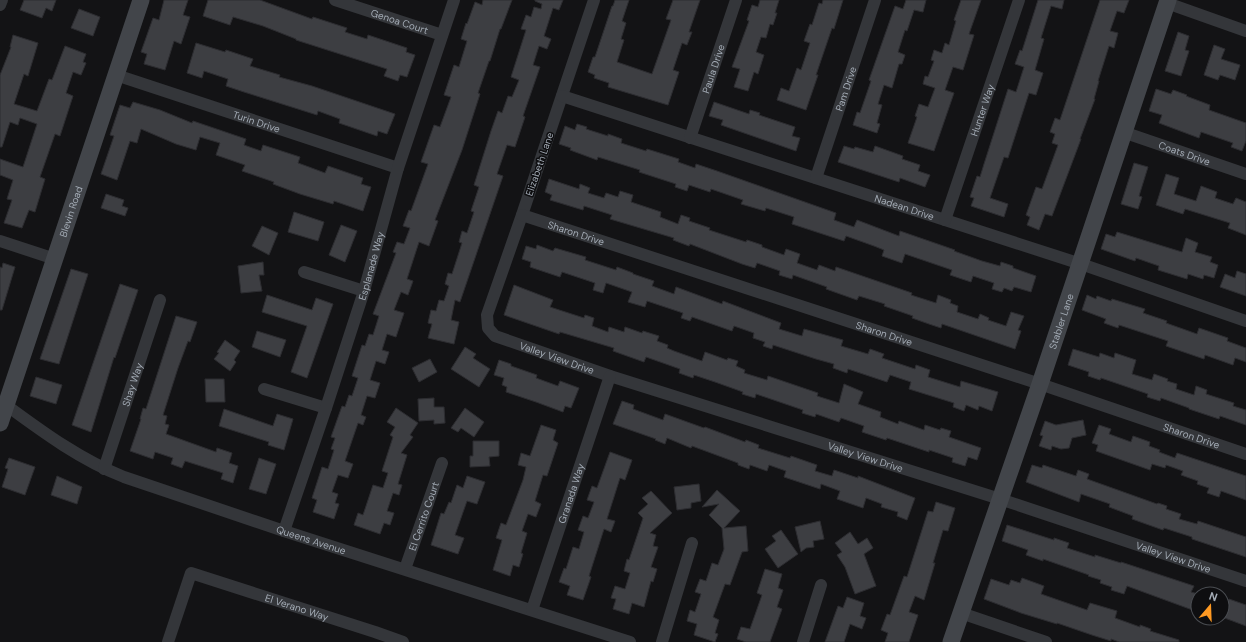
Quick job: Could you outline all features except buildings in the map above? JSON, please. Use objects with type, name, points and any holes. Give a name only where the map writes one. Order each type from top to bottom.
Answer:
[{"type":"street","points":[[0,5],[2,0]]},
{"type":"street","name":"Blevin Road","points":[[0,423],[141,0]]},
{"type":"street","name":"Genoa Court","points":[[335,0],[442,35]]},
{"type":"street","name":"Esplanade Way","points":[[284,531],[364,291],[398,168],[454,0]]},
{"type":"street","name":"Elizabeth Lane","points":[[488,328],[487,315],[594,0]]},
{"type":"street","name":"Paula Drive","points":[[690,138],[736,0]]},
{"type":"street","name":"Pam Drive","points":[[816,178],[875,0]]},
{"type":"street","name":"Hunter Way","points":[[945,220],[1019,0]]},
{"type":"street","points":[[1167,2],[1246,31]]},
{"type":"street","name":"Stabler Lane","points":[[951,642],[1081,264],[1167,2]]},
{"type":"street","name":"Turin Drive","points":[[116,75],[398,168]]},
{"type":"street","name":"Nadean Drive","points":[[562,96],[1081,264],[1246,321]]},
{"type":"street","name":"Coats Drive","points":[[1124,132],[1246,174]]},
{"type":"street","name":"Sharon Drive","points":[[522,215],[1040,384],[1246,454]]},
{"type":"street","points":[[0,241],[55,259]]},
{"type":"street","points":[[304,272],[364,291]]},
{"type":"street","name":"Shay Way","points":[[104,469],[160,300]]},
{"type":"street","name":"Valley View Drive","points":[[488,328],[495,336],[610,376],[1000,499],[1246,581]]},
{"type":"street","name":"Granada Way","points":[[532,610],[610,376]]},
{"type":"street","points":[[264,389],[326,408]]},
{"type":"street","name":"Queens Avenue","points":[[6,405],[60,444],[104,469],[124,477],[284,531],[630,642]]},
{"type":"street","name":"El Cerrito Court","points":[[405,569],[442,463]]},
{"type":"street","points":[[662,642],[692,543]]},
{"type":"street","name":"El Verano Way","points":[[168,642],[191,573],[374,637],[403,642]]},
{"type":"street","points":[[803,642],[821,584]]},
{"type":"street","points":[[961,613],[1046,642]]}]
